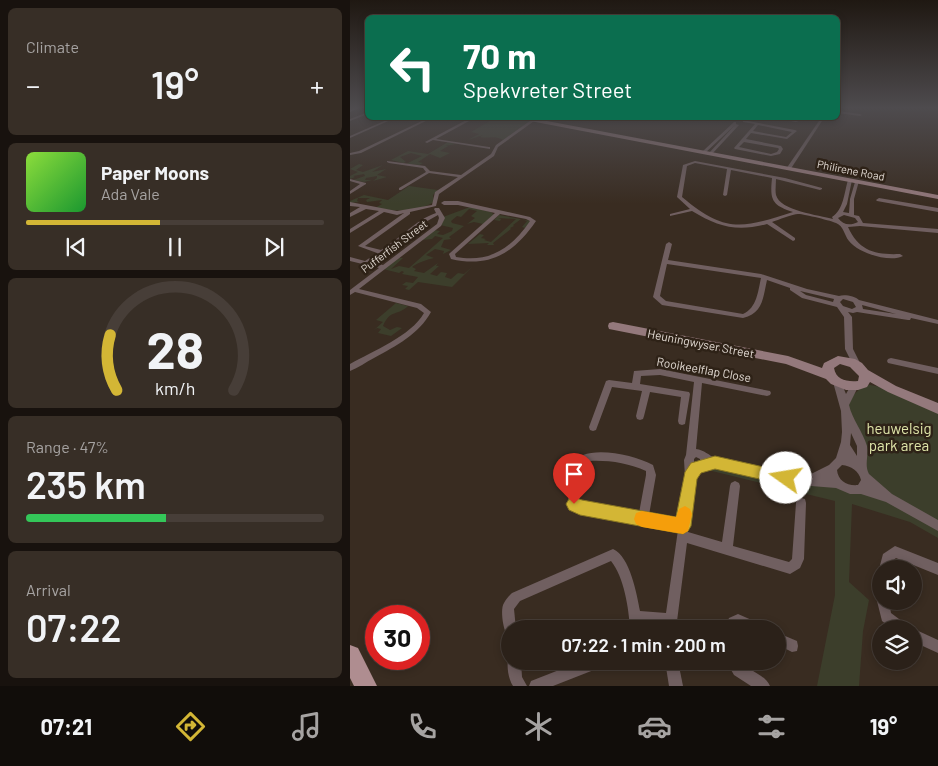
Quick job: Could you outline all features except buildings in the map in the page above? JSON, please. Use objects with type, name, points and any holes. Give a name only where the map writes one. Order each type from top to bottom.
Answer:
[{"type":"main road","points":[[350,656],[366,686]]},
{"type":"street","points":[[350,154],[360,152],[385,140]]},
{"type":"street","points":[[427,142],[432,140]]},
{"type":"street","points":[[432,140],[493,147]]},
{"type":"street","name":"Pufferfish Street","points":[[352,291],[439,225],[442,220],[438,193],[493,154],[493,147],[505,140]]},
{"type":"street","name":"Philirene Road","points":[[639,140],[938,197]]},
{"type":"street","points":[[704,152],[717,140]]},
{"type":"street","points":[[711,154],[723,140]]},
{"type":"street","points":[[742,140],[782,149],[778,155],[773,156],[737,148],[742,140]]},
{"type":"street","points":[[788,169],[807,140]]},
{"type":"street","points":[[714,143],[720,144]]},
{"type":"street","points":[[389,162],[425,167],[428,172]]},
{"type":"street","points":[[820,189],[774,177],[689,162],[685,165],[678,194],[680,198],[712,222],[742,228],[795,213],[837,217],[852,214]]},
{"type":"street","points":[[725,195],[730,169]]},
{"type":"street","points":[[402,188],[428,172],[462,176]]},
{"type":"street","points":[[774,177],[775,199],[795,213]]},
{"type":"street","points":[[350,180],[364,184],[350,193]]},
{"type":"street","points":[[837,217],[844,207],[845,196],[853,181]]},
{"type":"street","points":[[853,181],[852,214],[858,223]]},
{"type":"street","points":[[845,196],[852,197]]},
{"type":"street","points":[[879,200],[938,210]]},
{"type":"street","points":[[350,204],[398,213],[453,203],[499,212],[528,218],[533,223],[507,250],[496,257],[474,262],[452,257],[452,254],[499,212]]},
{"type":"street","points":[[350,215],[365,207]]},
{"type":"street","points":[[366,263],[380,252],[392,246],[439,207]]},
{"type":"street","points":[[672,215],[694,209]]},
{"type":"street","points":[[350,231],[384,210]]},
{"type":"street","points":[[380,252],[361,246],[410,211]]},
{"type":"street","points":[[837,217],[848,230],[849,236],[870,253],[900,256]]},
{"type":"street","points":[[768,222],[793,239]]},
{"type":"street","points":[[848,230],[858,223]]},
{"type":"street","points":[[842,224],[872,224],[938,232]]},
{"type":"street","points":[[669,244],[666,262],[657,291],[658,300],[667,304],[744,316],[752,315],[765,277]]},
{"type":"street","points":[[350,259],[383,267]]},
{"type":"street","points":[[666,262],[765,277],[785,284],[802,296],[816,297],[854,310],[880,310],[938,322]]},
{"type":"street","points":[[350,368],[412,331],[425,318],[428,312],[419,306],[352,291]]},
{"type":"street","points":[[839,304],[848,297],[854,310],[849,349],[859,377],[846,402]]},
{"type":"street","name":"Heuningwyser Street","points":[[613,326],[834,370]]},
{"type":"street","points":[[834,370],[849,349]]},
{"type":"street","points":[[834,370],[847,361],[859,377]]},
{"type":"street","points":[[891,361],[938,371]]},
{"type":"street","points":[[834,370],[892,389],[938,409]]},
{"type":"street","points":[[834,370],[846,402],[846,447],[836,465],[833,476],[838,484]]},
{"type":"street","name":"Rooikeelflap Close","points":[[636,386],[637,373],[660,372],[766,393]]},
{"type":"street","points":[[671,620],[682,531],[699,463],[691,444],[698,380]]},
{"type":"street","points":[[593,427],[609,382],[686,394],[682,421]]},
{"type":"street","points":[[640,416],[647,388]]},
{"type":"street","points":[[846,413],[862,446],[862,472],[865,485],[861,489]]},
{"type":"street","points":[[846,447],[862,472]]},
{"type":"street","points":[[644,519],[651,475],[650,468],[641,464],[598,456],[586,458],[575,492],[574,504],[580,508],[644,519],[682,531],[727,550],[784,568],[792,568],[798,559],[801,503]]},
{"type":"street","points":[[699,463],[786,478],[838,484],[850,490],[861,489],[888,497],[938,526]]},
{"type":"street","points":[[810,480],[836,465],[851,463],[888,497]]},
{"type":"street","points":[[727,550],[735,486]]},
{"type":"street","points":[[887,560],[895,552],[915,560]]},
{"type":"street","points":[[509,620],[508,607],[516,597],[613,556],[621,564],[635,620]]},
{"type":"street","points":[[922,563],[938,569]]},
{"type":"street","points":[[922,639],[938,647]]},
{"type":"street","points":[[786,643],[792,646]]},
{"type":"street","points":[[515,670],[516,679],[520,686]]},
{"type":"street","points":[[536,686],[576,670]]},
{"type":"street","points":[[673,670],[676,686]]},
{"type":"street","points":[[739,670],[763,686]]},
{"type":"green space","points":[[448,142],[456,144],[445,146],[448,146],[440,151],[450,153],[440,158],[430,154],[418,162],[423,163],[419,165],[406,164],[422,156],[411,153],[400,157],[406,162],[391,160],[408,151],[428,154]]},
{"type":"green space","points":[[359,164],[363,165],[356,170],[363,172],[383,165],[372,172],[386,169],[377,175],[387,177],[373,181],[377,176],[366,178],[365,180],[372,180],[364,182],[353,180],[365,176],[364,174],[353,176],[355,177],[350,179],[350,176],[358,172],[350,169]]},
{"type":"green space","points":[[409,186],[438,190],[433,195],[434,202],[413,210],[375,208],[382,204],[379,203],[382,200],[367,202],[366,200],[370,198],[358,198],[357,201],[359,202],[350,203],[350,201],[364,195],[388,200]]},
{"type":"green space","points":[[470,207],[491,212],[494,215],[483,224],[474,222],[467,224],[475,218],[471,216],[477,211],[469,209],[461,217],[457,216],[451,221],[452,223],[464,226],[449,237],[451,239],[444,240],[441,247],[451,250],[443,254],[444,251],[435,249],[426,255],[434,258],[412,267],[416,269],[414,271],[424,273],[438,263],[436,266],[439,266],[430,274],[437,276],[441,272],[447,273],[445,277],[451,279],[458,273],[464,274],[473,266],[452,287],[418,282],[409,290],[405,289],[408,286],[402,285],[406,282],[413,283],[418,277],[402,274],[404,272],[402,271],[399,273],[383,269],[399,258],[403,258],[391,269],[399,266],[409,268],[443,238],[435,236],[432,239],[422,240],[434,230],[440,231],[437,234],[443,235],[452,231],[453,228],[440,225],[443,217]]},
{"type":"green space","points":[[499,215],[521,219],[493,243],[494,245],[487,245],[489,243],[468,244],[480,234],[484,235],[481,238],[491,242],[516,219],[498,218],[501,219],[500,221],[494,220]]},
{"type":"green space","points":[[522,219],[531,221],[525,228],[522,227],[527,221]]},
{"type":"green space","points":[[396,303],[408,306],[388,317],[383,326],[390,330],[397,327],[402,328],[391,336],[378,333],[381,329],[377,328],[373,331],[383,322],[376,320]]},
{"type":"green space","name":"heuwelsig park area","points":[[865,384],[886,388],[938,411],[938,538],[910,522],[852,504],[849,582],[869,600],[863,631],[859,686],[817,686],[835,595],[835,501],[708,470],[703,467],[715,463],[861,489],[864,478],[863,456],[858,434],[846,402]]},
{"type":"slow traffic","points":[[642,519],[683,526],[685,514]]},
{"type":"route","points":[[574,504],[580,508],[683,526],[690,477],[696,468],[703,467],[705,464],[715,463],[786,478]]}]
